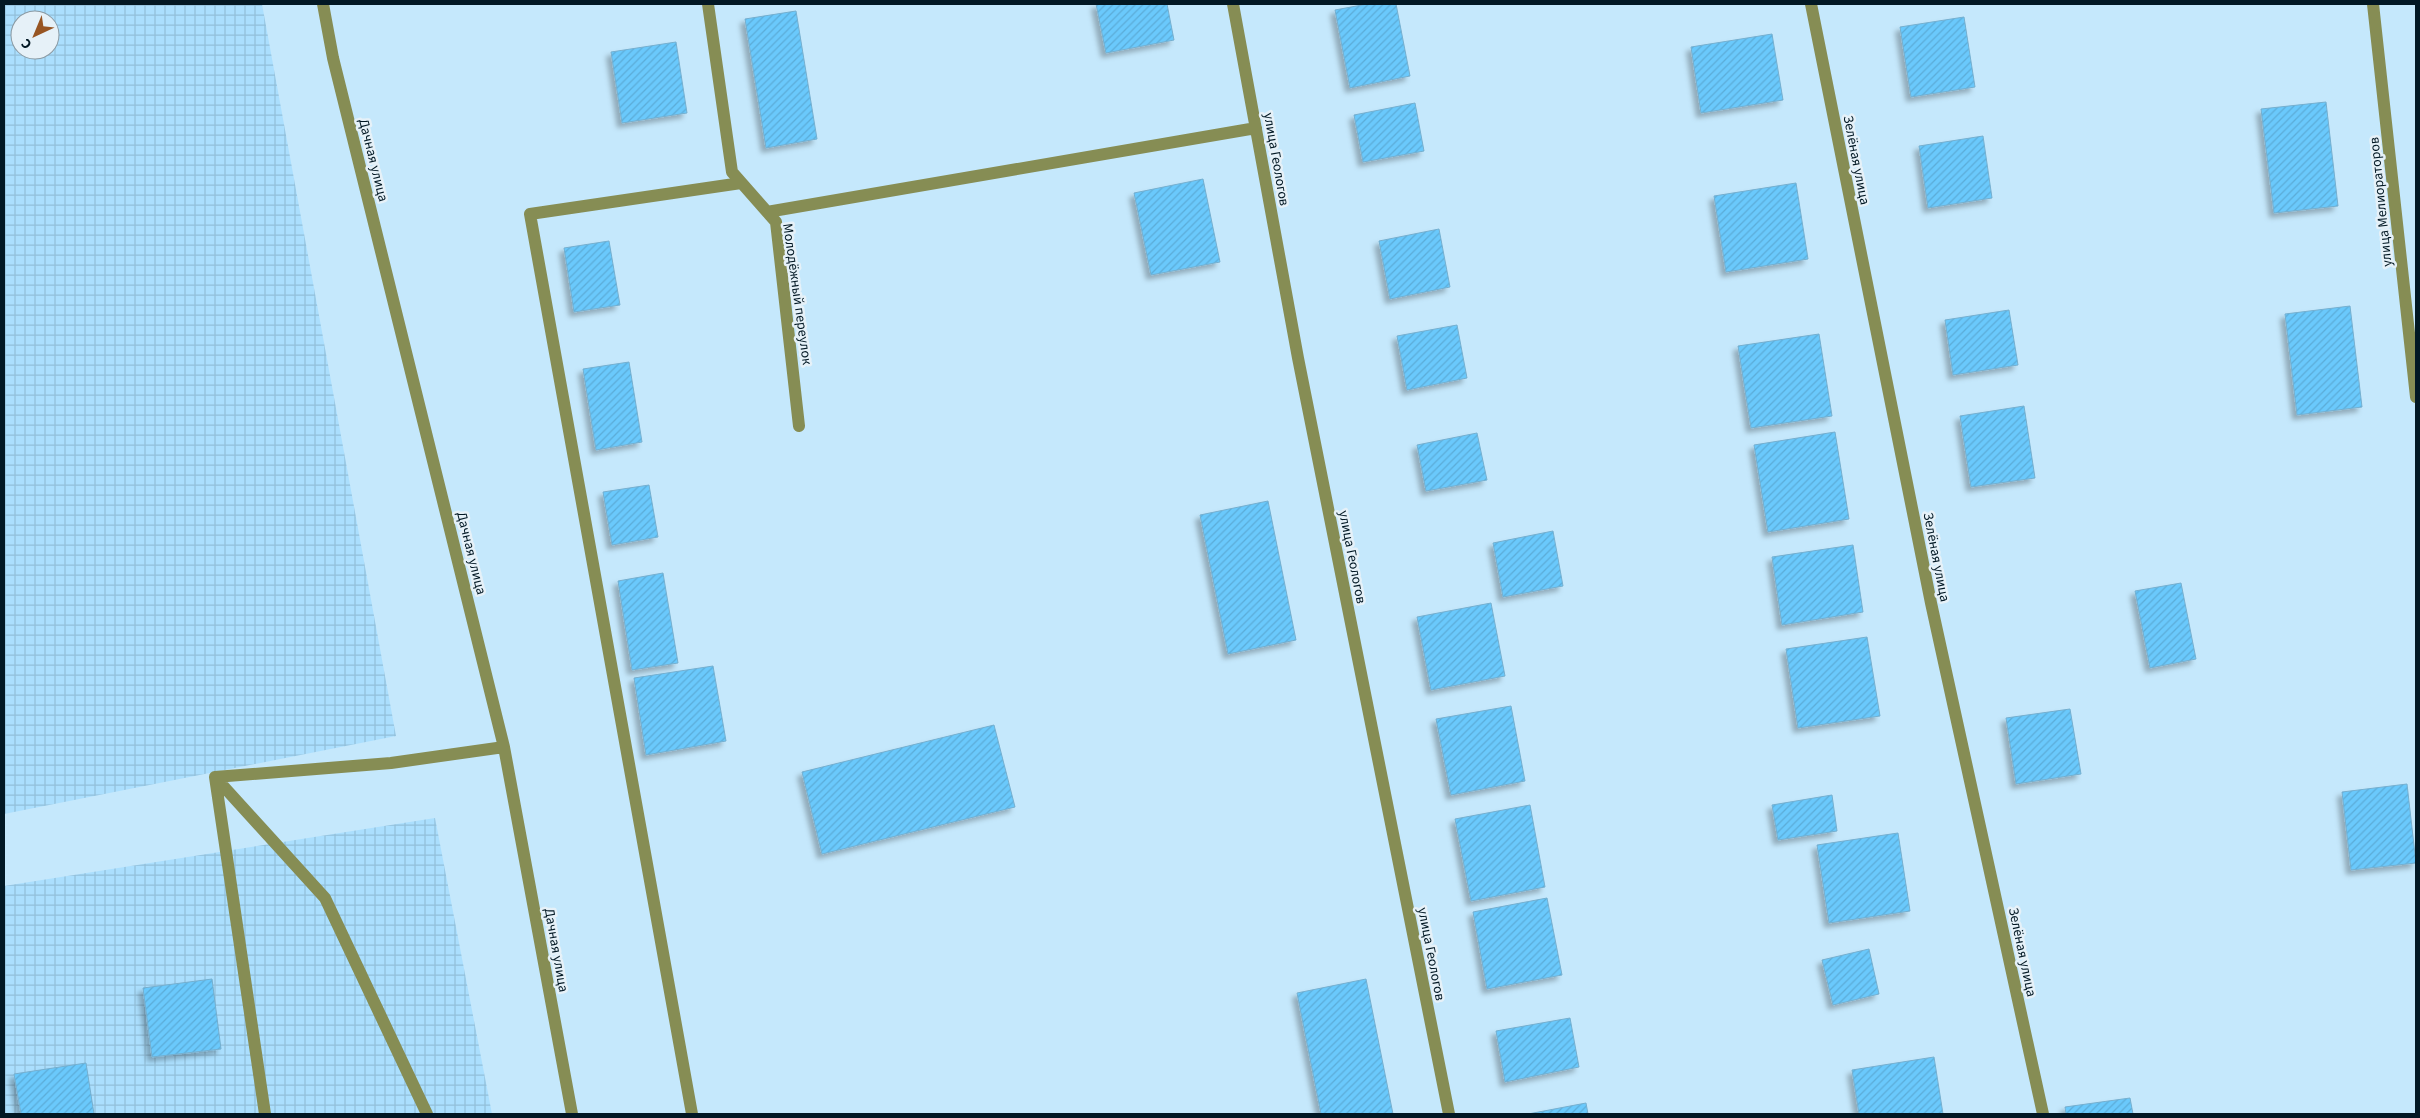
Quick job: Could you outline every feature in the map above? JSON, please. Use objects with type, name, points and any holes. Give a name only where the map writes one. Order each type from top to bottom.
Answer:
[{"type":"street","name":"Дачная улица","points":[[323,4],[334,58],[504,747],[572,1114]]},
{"type":"street","name":"Молодёжный переулок","points":[[708,4],[732,172],[776,222],[799,426]]},
{"type":"street","name":"улица Геологов","points":[[1233,4],[1300,368],[1449,1114]]},
{"type":"street","name":"Зелёная улица","points":[[1811,4],[1931,603],[2043,1114]]},
{"type":"street","name":"улица Мелиораторов","points":[[2373,4],[2416,397]]},
{"type":"street","points":[[767,212],[1256,128]]},
{"type":"street","points":[[692,1114],[530,214],[741,183]]},
{"type":"street","points":[[214,777],[391,763],[504,747]]},
{"type":"street","points":[[214,777],[265,1114]]},
{"type":"street","points":[[214,777],[325,898],[427,1114]]},
{"type":"shaded area","points":[[4,4],[262,4],[396,736],[4,814]]},
{"type":"shaded area","points":[[435,818],[492,1114],[4,1114],[4,886]]},
{"type":"building","points":[[1096,4],[1167,4],[1174,40],[1106,53]]},
{"type":"building","points":[[1367,4],[1396,4],[1410,76],[1350,88],[1335,10]]},
{"type":"building","points":[[796,11],[817,139],[766,148],[745,19]]},
{"type":"building","points":[[1964,17],[1975,87],[1911,97],[1900,27]]},
{"type":"building","points":[[1772,34],[1783,100],[1701,113],[1691,47]]},
{"type":"building","points":[[676,42],[687,113],[622,123],[611,52]]},
{"type":"building","points":[[2326,102],[2338,206],[2274,213],[2261,109]]},
{"type":"building","points":[[1415,103],[1424,151],[1363,162],[1354,115]]},
{"type":"building","points":[[1983,136],[1992,198],[1928,208],[1919,146]]},
{"type":"building","points":[[1203,179],[1220,262],[1151,275],[1134,193]]},
{"type":"building","points":[[1796,183],[1808,259],[1726,272],[1714,196]]},
{"type":"building","points":[[1439,229],[1450,287],[1390,299],[1379,241]]},
{"type":"building","points":[[609,241],[620,305],[574,312],[564,248]]},
{"type":"building","points":[[2350,306],[2362,407],[2297,415],[2285,314]]},
{"type":"building","points":[[2009,310],[2018,365],[1953,375],[1945,320]]},
{"type":"building","points":[[1457,325],[1467,378],[1407,390],[1397,336]]},
{"type":"building","points":[[1819,334],[1832,416],[1751,428],[1738,346]]},
{"type":"building","points":[[629,362],[642,442],[596,450],[583,369]]},
{"type":"building","points":[[2024,406],[2035,478],[1971,487],[1960,416]]},
{"type":"building","points":[[1835,432],[1849,519],[1768,532],[1754,445]]},
{"type":"building","points":[[1477,433],[1487,480],[1426,491],[1417,445]]},
{"type":"building","points":[[649,485],[658,537],[612,545],[603,492]]},
{"type":"building","points":[[1268,501],[1296,640],[1228,654],[1200,515]]},
{"type":"building","points":[[1553,531],[1563,586],[1503,597],[1493,543]]},
{"type":"building","points":[[1853,545],[1863,612],[1782,625],[1772,557]]},
{"type":"building","points":[[663,573],[678,663],[632,670],[618,581]]},
{"type":"building","points":[[2181,583],[2196,659],[2150,668],[2135,591]]},
{"type":"building","points":[[1491,603],[1505,676],[1431,690],[1417,617]]},
{"type":"building","points":[[1867,637],[1880,716],[1798,728],[1786,649]]},
{"type":"building","points":[[713,666],[726,741],[646,755],[634,678]]},
{"type":"building","points":[[1511,706],[1525,781],[1451,795],[1436,719]]},
{"type":"building","points":[[2070,709],[2081,774],[2016,784],[2006,718]]},
{"type":"building","points":[[994,725],[1015,807],[822,854],[802,772]]},
{"type":"building","points":[[2407,784],[2416,863],[2351,870],[2342,792]]},
{"type":"building","points":[[1832,795],[1837,831],[1778,840],[1772,805]]},
{"type":"building","points":[[1530,805],[1545,887],[1471,901],[1455,819]]},
{"type":"building","points":[[1898,833],[1910,911],[1829,923],[1817,845]]},
{"type":"building","points":[[1547,898],[1562,975],[1487,989],[1473,912]]},
{"type":"building","points":[[1869,949],[1879,994],[1833,1005],[1822,960]]},
{"type":"building","points":[[212,979],[221,1049],[152,1057],[143,988]]},
{"type":"building","points":[[1366,979],[1393,1114],[1321,1114],[1297,993]]},
{"type":"building","points":[[1570,1018],[1579,1067],[1505,1082],[1496,1031]]},
{"type":"building","points":[[1934,1057],[1943,1114],[1859,1114],[1852,1070]]},
{"type":"building","points":[[86,1063],[94,1114],[21,1114],[14,1074]]},
{"type":"building","points":[[2130,1098],[2133,1114],[2066,1114],[2065,1107]]},
{"type":"building","points":[[1586,1103],[1588,1114],[1528,1114]]}]
